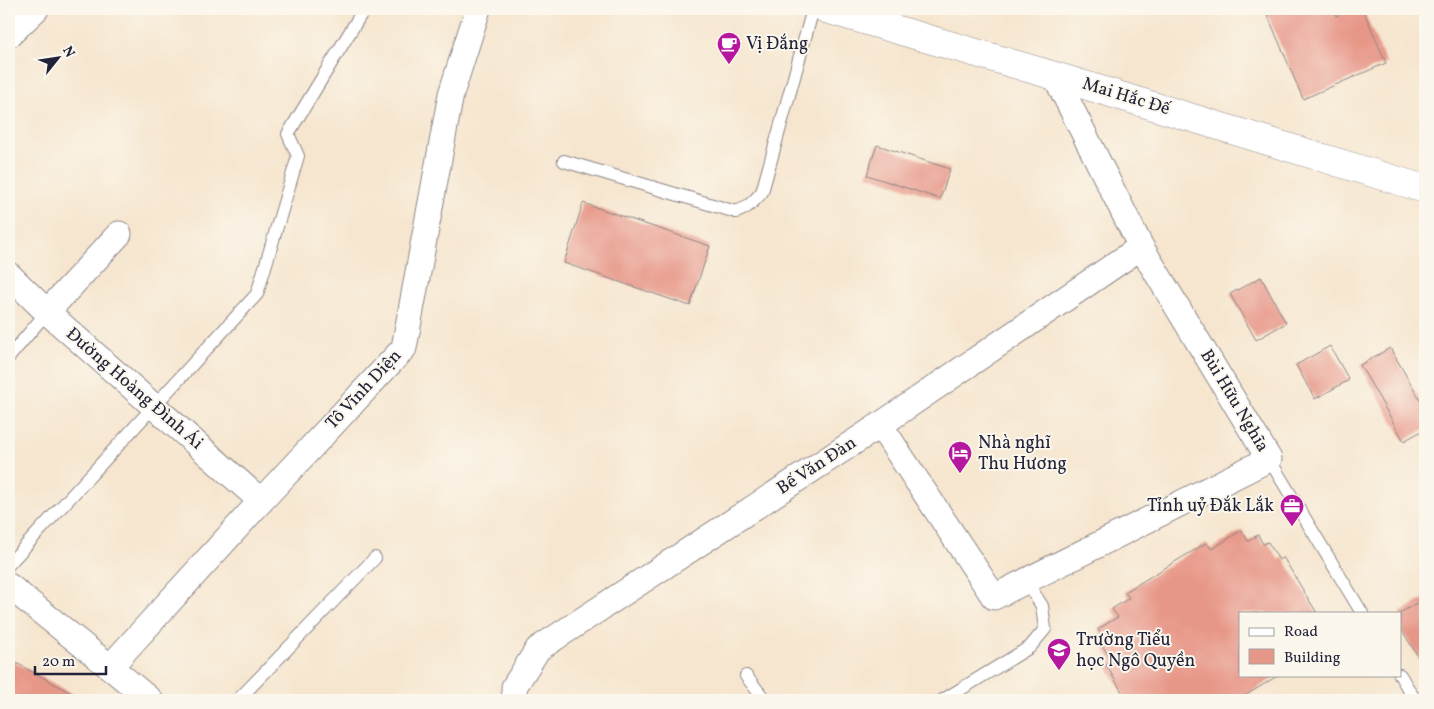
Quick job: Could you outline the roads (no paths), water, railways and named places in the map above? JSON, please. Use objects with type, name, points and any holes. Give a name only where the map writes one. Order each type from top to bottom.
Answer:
[{"type":"street","points":[[9,35],[36,9]]},
{"type":"street","name":"Tô Vĩnh Diện","points":[[110,667],[404,348],[450,94],[478,9]]},
{"type":"street","name":"Mai Hắc Đế","points":[[826,9],[1055,76],[1425,189]]},
{"type":"street","name":"Bùi Hữu Nghĩa","points":[[880,425],[994,597],[1269,459],[1141,247],[1055,76]]},
{"type":"street","points":[[47,312],[119,234]]},
{"type":"street","name":"Bế Văn Đàn","points":[[515,700],[514,687],[538,649],[880,425],[1141,247]]},
{"type":"street","name":"Đường Hoàng Đình Ái","points":[[9,275],[47,312],[261,501]]},
{"type":"street","points":[[9,586],[150,700]]},
{"type":"lane","points":[[9,564],[257,294],[298,156],[288,134],[364,9]]},
{"type":"lane","points":[[564,161],[736,212],[748,206],[762,192],[813,9]]},
{"type":"lane","points":[[9,357],[47,312]]},
{"type":"lane","points":[[1269,459],[1361,612]]},
{"type":"lane","points":[[238,700],[375,558]]},
{"type":"lane","points":[[943,700],[1030,647],[1045,629],[1042,606],[1026,582]]},
{"type":"lane","points":[[746,676],[765,700]]},
{"type":"lane","points":[[1401,676],[1415,700]]},
{"type":"place","name":"Vị Đắng","points":[[729,65]]},
{"type":"place","name":"Nhà nghĩ Thu Hương","points":[[960,474]]},
{"type":"place","name":"Tỉnh uỷ Đắk Lắk","points":[[1292,527]]},
{"type":"place","name":"Trường Tiểu học Ngô Quyền","points":[[1059,671]]}]
